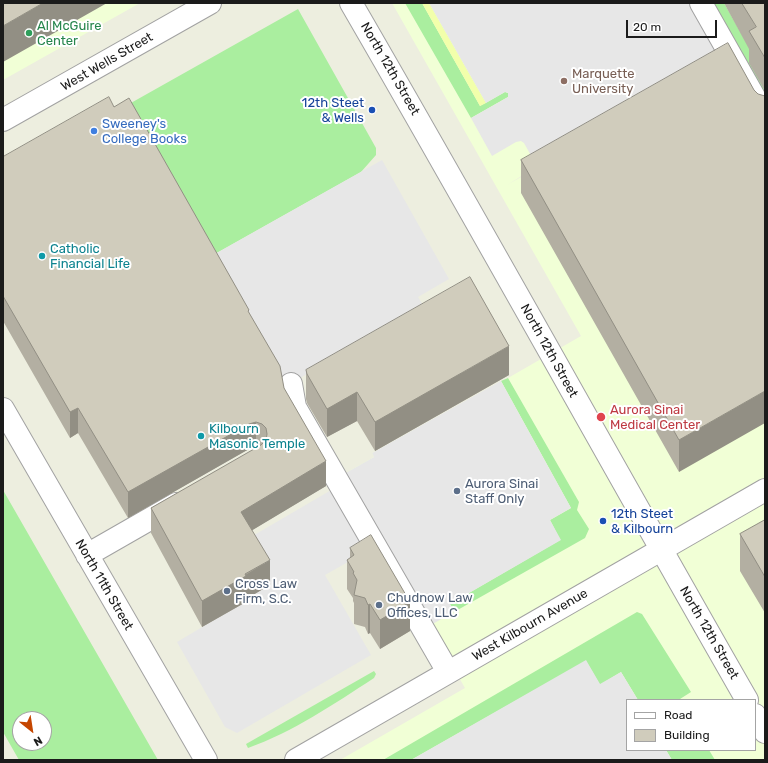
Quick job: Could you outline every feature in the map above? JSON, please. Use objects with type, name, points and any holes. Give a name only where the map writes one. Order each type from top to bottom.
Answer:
[{"type":"street","name":"West Wells Street","points":[[3,120],[210,3]]},
{"type":"street","name":"North 12th Street","points":[[351,3],[437,151],[660,549],[746,699]]},
{"type":"street","points":[[701,3],[765,116]]},
{"type":"street","points":[[291,384],[296,407],[448,672]]},
{"type":"street","name":"North 11th Street","points":[[3,409],[86,555],[206,760]]},
{"type":"street","name":"West Kilbourn Avenue","points":[[296,760],[660,549],[765,490]]},
{"type":"street","points":[[86,555],[194,494]]},
{"type":"street","points":[[756,717],[765,732]]},
{"type":"shaded area","points":[[3,3],[140,3],[3,80]]},
{"type":"shaded area","name":"Aurora Sinai Medical Center","points":[[392,3],[765,3],[765,760],[340,760],[465,688],[342,475],[374,457],[372,453],[581,336]],"holes":[[[679,88],[507,185],[531,170]]]},
{"type":"shaded area","points":[[405,3],[422,3],[480,106],[505,92],[508,93],[508,97],[471,118]]},
{"type":"shaded area","name":"Marquette University","points":[[429,3],[690,3],[720,55],[534,161],[524,143],[521,141],[516,142],[492,156],[471,118],[508,97],[508,93],[505,92],[486,103]]},
{"type":"shaded area","points":[[710,3],[724,3],[765,76],[765,100]]},
{"type":"shaded area","points":[[298,9],[376,148],[376,155],[361,172],[206,259],[122,108]]},
{"type":"shaded area","points":[[382,160],[449,279],[418,297],[433,322],[307,374],[280,390],[206,259]]},
{"type":"shaded area","points":[[508,378],[579,502],[577,510],[589,529],[585,538],[454,612],[450,604],[560,540],[550,520],[571,508],[501,381]]},
{"type":"shaded area","name":"Aurora Sinai Staff Only","points":[[501,381],[571,508],[550,520],[561,540],[450,604],[454,612],[429,626],[342,475],[374,457],[372,453]]},
{"type":"shaded area","points":[[333,489],[369,550],[325,575],[371,655],[237,733],[225,727],[177,642],[231,610],[244,541]]},
{"type":"shaded area","points":[[3,490],[158,760],[19,760],[14,751],[52,751],[52,711],[12,711],[12,748],[3,732]]},
{"type":"shaded area","points":[[637,612],[642,614],[691,692],[680,699],[637,699],[621,672],[600,685],[586,661],[411,760],[383,760]]},
{"type":"shaded area","points":[[586,660],[600,684],[621,672],[637,699],[626,699],[626,751],[667,751],[672,760],[411,760]]},
{"type":"shaded area","points":[[374,671],[376,674],[374,678],[297,726],[248,748],[246,744]]},
{"type":"shaded area","points":[[667,751],[710,751],[715,760],[672,760]]},
{"type":"sand","points":[[422,3],[429,3],[486,103],[480,106]]},
{"type":"building","points":[[3,3],[43,3],[3,26]]},
{"type":"building","points":[[742,3],[765,3],[765,58],[749,31],[756,27]]},
{"type":"building","points":[[728,43],[754,90],[758,94],[765,96],[765,391],[679,440],[521,160]]},
{"type":"building","points":[[109,97],[114,107],[129,98],[280,366],[284,388],[326,461],[241,512],[270,560],[245,574],[246,576],[202,601],[151,508],[261,445],[266,440],[266,428],[262,424],[256,422],[249,424],[128,492],[78,408],[70,412],[3,296],[3,157]]},
{"type":"building","points":[[470,277],[509,346],[375,422],[357,392],[327,409],[306,370]]},
{"type":"building","points":[[765,520],[765,577],[740,534]]},
{"type":"building","points":[[371,535],[410,602],[380,620],[370,604],[368,605],[365,598],[354,595],[357,580],[347,560],[354,555],[350,548]]},
{"type":"place","name":"Al McGuire Center","points":[[29,33]]},
{"type":"place","name":"Marquette University","points":[[564,81]]},
{"type":"place","name":"12th Steet & Wells","points":[[372,110]]},
{"type":"place","name":"Sweeney's College Books","points":[[94,131]]},
{"type":"place","name":"Catholic Financial Life","points":[[42,256]]},
{"type":"place","name":"Aurora Sinai Medical Center","points":[[601,417]]},
{"type":"place","name":"Kilbourn Masonic Temple","points":[[201,436]]},
{"type":"place","name":"Aurora Sinai Staff Only","points":[[457,491]]},
{"type":"place","name":"12th Steet & Kilbourn","points":[[603,521]]},
{"type":"place","name":"Cross Law Firm, S.C.","points":[[227,591]]},
{"type":"place","name":"Chudnow Law Offices, LLC","points":[[379,605]]}]
